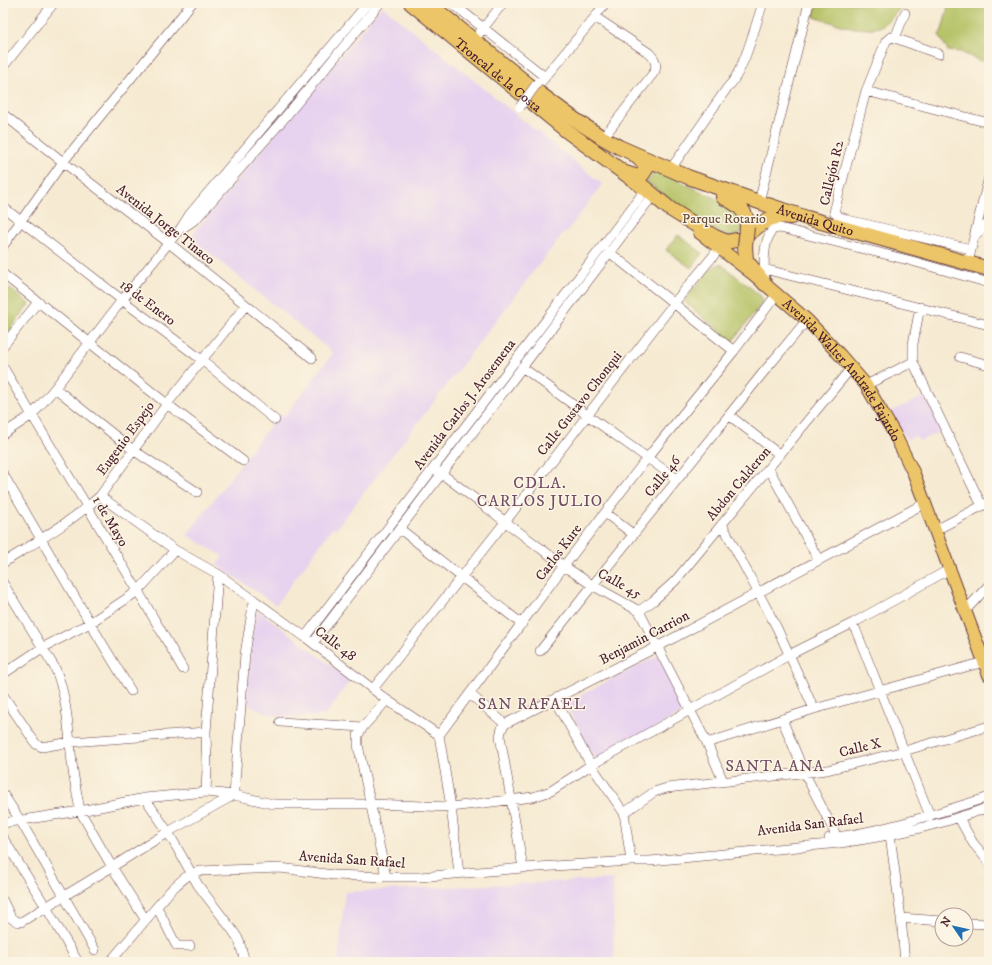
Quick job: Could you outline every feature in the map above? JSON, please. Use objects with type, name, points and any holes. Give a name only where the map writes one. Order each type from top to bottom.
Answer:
[{"type":"highway","name":"Troncal de la Costa","points":[[411,3],[586,146]]},
{"type":"highway","name":"Troncal de la Costa","points":[[434,5],[474,40],[540,83],[574,120],[603,138]]},
{"type":"highway","name":"Avenida Quito","points":[[603,138],[670,170],[759,202],[798,222],[989,269]]},
{"type":"highway","name":"Avenida Walter Andrade Fajardo","points":[[586,146],[670,209]]},
{"type":"highway","points":[[621,171],[638,177],[646,169],[644,163],[633,152]]},
{"type":"highway","points":[[688,177],[740,206],[743,210],[749,229]]},
{"type":"highway","points":[[670,209],[716,237],[727,242],[740,244]]},
{"type":"highway","points":[[740,244],[749,229],[766,220],[774,217],[798,222]]},
{"type":"highway","points":[[740,244],[746,260],[765,284]]},
{"type":"main road","name":"Avenida Walter Andrade Fajardo","points":[[670,209],[765,284],[807,320],[852,367],[866,385],[898,440],[914,474],[989,675]]},
{"type":"street","points":[[3,67],[54,3]]},
{"type":"street","points":[[3,246],[63,162],[192,3]]},
{"type":"street","points":[[3,434],[32,415],[55,388],[122,300],[182,228],[190,214],[368,3]]},
{"type":"street","points":[[182,228],[196,219],[281,122],[380,3]]},
{"type":"street","points":[[452,3],[483,28],[540,83]]},
{"type":"street","points":[[474,40],[503,3]]},
{"type":"street","points":[[520,106],[605,3]]},
{"type":"street","points":[[759,202],[809,3]]},
{"type":"street","points":[[670,170],[727,88],[733,82],[742,64],[762,6]]},
{"type":"street","points":[[905,13],[896,38],[939,54]]},
{"type":"street","points":[[595,17],[649,53],[655,59],[657,66],[655,71],[603,138]]},
{"type":"street","name":"Callejón R2","points":[[896,38],[891,37],[886,41],[866,91],[834,212],[835,214],[848,220],[971,249]]},
{"type":"street","points":[[866,91],[989,123]]},
{"type":"street","name":"Avenida Jorge Tinaco","points":[[3,114],[169,243],[312,358]]},
{"type":"street","points":[[968,263],[989,177]]},
{"type":"street","name":"Avenida Carlos J. Arosemena","points":[[313,643],[609,252],[649,192]]},
{"type":"street","name":"Avenida Carlos J. Arosemena","points":[[305,637],[433,468],[649,192]]},
{"type":"street","name":"18 de Enero","points":[[3,206],[20,221],[122,300],[202,360],[275,420]]},
{"type":"street","points":[[765,284],[764,269],[766,249],[772,232],[776,228],[798,222],[912,261],[989,283]]},
{"type":"street","points":[[974,237],[989,222]]},
{"type":"street","name":"Calle Gustavo Chonqui","points":[[373,689],[674,303],[719,249]]},
{"type":"street","points":[[609,252],[734,351]]},
{"type":"street","points":[[764,269],[989,325]]},
{"type":"street","points":[[3,274],[89,344],[243,461]]},
{"type":"street","name":"Carlos Kure","points":[[439,735],[564,566],[648,457],[734,351],[777,294]]},
{"type":"street","points":[[3,346],[38,302]]},
{"type":"street","name":"Eugenio Espejo","points":[[3,563],[87,508],[100,496],[167,404],[246,305]]},
{"type":"street","points":[[920,307],[913,344],[913,362],[986,504],[936,530]]},
{"type":"street","name":"Calle 46","points":[[540,651],[677,479],[807,320]]},
{"type":"street","points":[[960,357],[989,365]]},
{"type":"street","points":[[866,385],[913,362]]},
{"type":"street","name":"1 de Mayo","points":[[3,367],[138,592],[182,669]]},
{"type":"street","points":[[522,367],[677,479]]},
{"type":"street","name":"Abdon Calderon","points":[[639,611],[653,601],[675,581],[852,367]]},
{"type":"street","points":[[55,388],[133,450],[197,492]]},
{"type":"street","points":[[729,415],[780,455]]},
{"type":"street","name":"Calle 45","points":[[433,468],[564,566],[592,585],[639,611],[707,743],[723,781]]},
{"type":"street","points":[[769,469],[818,559]]},
{"type":"street","points":[[3,474],[131,691]]},
{"type":"street","name":"Calle 48","points":[[100,496],[175,550],[218,574],[305,637],[387,700],[439,735]]},
{"type":"street","name":"Benjamin Carrion","points":[[505,724],[657,647],[818,559],[925,503]]},
{"type":"street","points":[[605,513],[633,534]]},
{"type":"street","points":[[722,524],[777,628],[814,709]]},
{"type":"street","points":[[400,529],[522,624]]},
{"type":"street","points":[[3,674],[42,648],[90,623],[138,592],[175,550]]},
{"type":"street","points":[[3,823],[80,811],[145,798],[206,792],[234,795],[273,804],[371,804],[451,807],[533,797],[550,791],[591,766],[789,655],[853,623],[950,569]]},
{"type":"street","points":[[206,792],[206,732],[218,574]]},
{"type":"street","points":[[3,583],[55,668],[60,681],[71,742],[80,811],[112,867],[145,919]]},
{"type":"street","points":[[965,611],[989,585]]},
{"type":"street","points":[[234,795],[245,654],[254,600]]},
{"type":"street","points":[[853,623],[930,816]]},
{"type":"street","points":[[707,743],[814,709],[984,662]]},
{"type":"street","points":[[470,694],[505,724],[502,728],[500,736],[523,868]]},
{"type":"street","points":[[3,695],[39,746],[46,747],[71,742],[206,732]]},
{"type":"street","points":[[555,699],[591,766],[624,813],[631,861]]},
{"type":"street","points":[[386,878],[358,745],[358,735],[363,727],[387,700]]},
{"type":"street","points":[[782,719],[804,772],[837,837]]},
{"type":"street","points":[[280,722],[363,727]]},
{"type":"street","name":"Calle X","points":[[624,813],[654,792],[660,790],[723,781],[827,770],[904,751],[989,726]]},
{"type":"street","points":[[439,735],[451,807],[459,873]]},
{"type":"street","points":[[3,794],[20,820],[95,950]]},
{"type":"street","points":[[3,902],[11,918],[21,922],[168,832],[234,795]]},
{"type":"street","name":"Avenida San Rafael","points":[[631,861],[651,856],[837,837],[930,816],[989,796]]},
{"type":"street","points":[[145,798],[168,832],[198,885],[239,940],[245,962]]},
{"type":"street","name":"Avenida San Rafael","points":[[110,962],[156,906],[181,880],[192,873],[206,870],[280,868],[334,875],[386,878],[420,877],[631,861],[650,861],[840,843],[890,835],[959,818],[989,807]]},
{"type":"street","points":[[959,818],[973,843],[989,862]]},
{"type":"street","points":[[890,835],[905,962]]},
{"type":"street","points":[[3,838],[78,962]]},
{"type":"street","points":[[156,906],[176,945],[190,946]]},
{"type":"street","points":[[901,918],[934,920]]},
{"type":"street","points":[[974,923],[989,924]]},
{"type":"shaded area","points":[[382,6],[602,184],[566,233],[564,232],[336,529],[333,527],[276,605],[217,565],[223,556],[187,535],[279,414],[284,417],[333,353],[190,237]]},
{"type":"shaded area","points":[[927,395],[943,430],[920,441],[916,436],[907,440],[890,412]]},
{"type":"shaded area","points":[[258,610],[350,680],[326,715],[297,718],[272,715],[251,706],[246,700],[252,637]]},
{"type":"shaded area","points":[[659,655],[687,710],[596,761],[565,703]]},
{"type":"shaded area","points":[[613,879],[614,962],[338,962],[345,892]]},
{"type":"green space","points":[[816,3],[899,3],[903,5],[886,23],[879,27],[861,29],[840,25],[814,17]]},
{"type":"green space","points":[[949,3],[989,3],[989,59],[980,61],[961,52],[948,51],[939,35],[942,30]]},
{"type":"green space","name":"Parque Rotario","points":[[652,168],[736,208],[742,217],[742,232],[732,237],[719,233],[646,182],[652,176]]},
{"type":"green space","points":[[678,235],[702,253],[691,268],[666,250]]},
{"type":"green space","points":[[719,264],[761,296],[762,303],[732,342],[684,301],[710,269]]},
{"type":"green space","points":[[9,288],[29,304],[8,333],[3,329],[3,296]]},
{"type":"district","name":"CDLA. CARLOS JULIO","points":[[540,491]]},
{"type":"district","name":"SAN RAFAEL","points":[[532,703]]},
{"type":"district","name":"SANTA ANA","points":[[775,765]]}]
